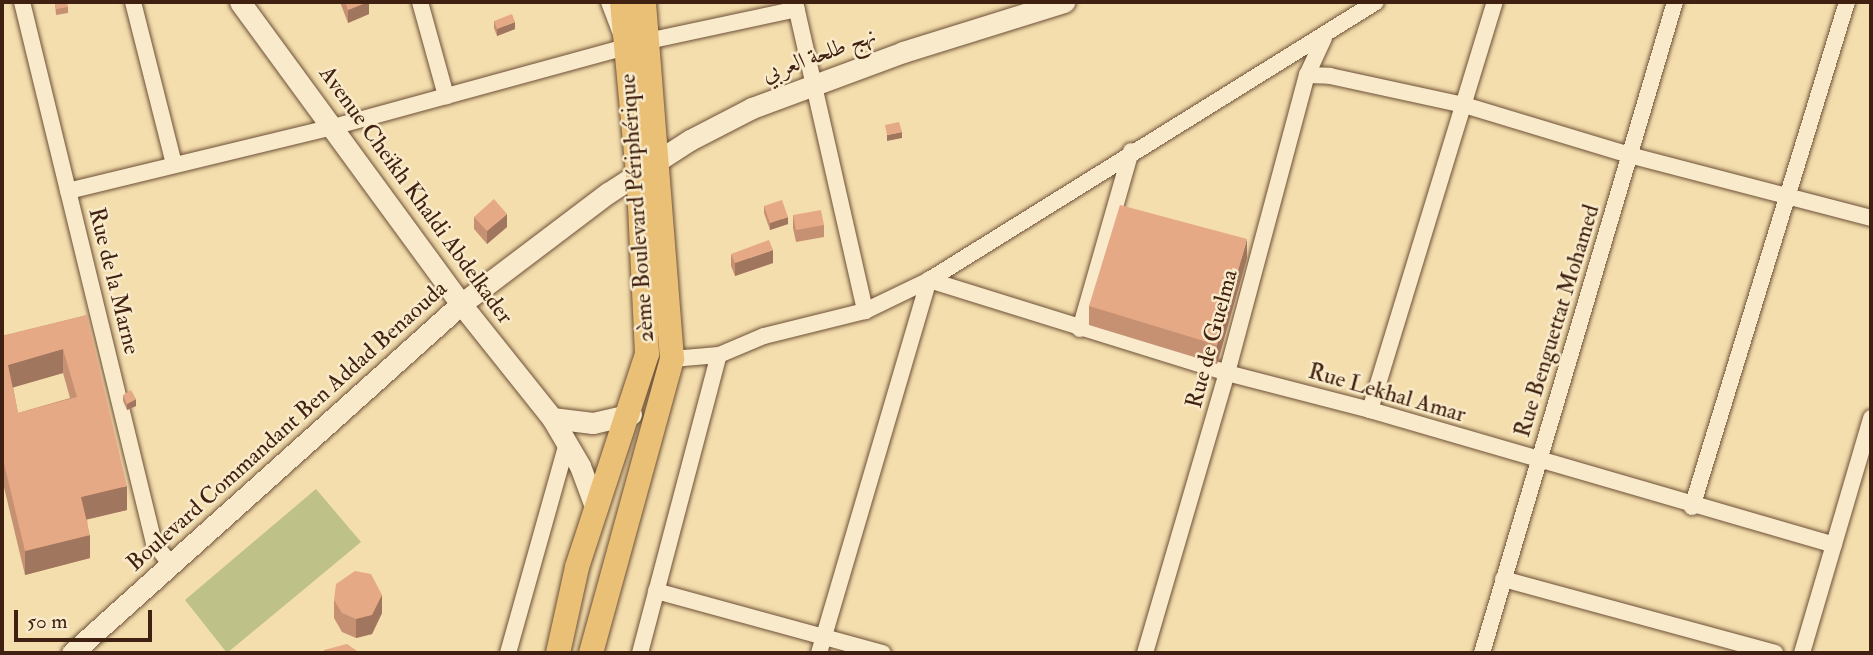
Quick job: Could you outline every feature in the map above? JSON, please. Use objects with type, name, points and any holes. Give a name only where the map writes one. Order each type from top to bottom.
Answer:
[{"type":"main road","name":"2ème Boulevard Périphérique","points":[[622,2],[637,44]]},
{"type":"main road","name":"2ème Boulevard Périphérique","points":[[591,653],[672,359],[647,161],[637,44],[644,2]]},
{"type":"main road","name":"2ème Boulevard Périphérique","points":[[558,653],[568,600],[596,509],[631,414],[647,354],[647,161]]},
{"type":"street","name":"Rue de la Marne","points":[[22,2],[68,191],[95,327],[154,543],[172,566]]},
{"type":"street","points":[[133,2],[174,164]]},
{"type":"street","name":"Avenue Cheïkh Khaldi Abdelkader","points":[[240,2],[461,304],[552,418],[568,443],[596,509]]},
{"type":"street","points":[[420,2],[446,96]]},
{"type":"street","points":[[609,2],[637,44]]},
{"type":"street","points":[[813,77],[1029,2]]},
{"type":"street","name":"نهج طلحة العربي","points":[[608,193],[647,161],[813,77],[1064,2]]},
{"type":"street","points":[[672,359],[719,355],[764,336],[865,310],[929,281],[1131,151],[1324,38],[1376,2]]},
{"type":"street","points":[[1370,410],[1495,2]]},
{"type":"street","name":"Rue Benguettat Mohamed","points":[[1482,653],[1538,459],[1633,156],[1675,2]]},
{"type":"street","points":[[1692,507],[1847,2]]},
{"type":"street","points":[[68,191],[333,127],[637,44],[796,5],[865,310]]},
{"type":"street","name":"Rue de Guelma","points":[[1145,653],[1227,373],[1307,75],[1324,38]]},
{"type":"street","points":[[1307,75],[1331,76],[1464,105],[1633,156],[1871,218]]},
{"type":"street","points":[[1080,329],[1131,151]]},
{"type":"street","name":"Boulevard Commandant Ben Addad Benaouda","points":[[72,653],[461,304],[608,193]]},
{"type":"street","points":[[821,645],[929,281]]},
{"type":"street","name":"Rue Lekhal Amar","points":[[929,281],[1227,373],[1370,410],[1692,507],[1834,545]]},
{"type":"street","points":[[640,653],[719,355]]},
{"type":"street","points":[[552,418],[593,423],[631,414]]},
{"type":"street","points":[[1802,653],[1871,418]]},
{"type":"street","points":[[508,653],[568,443]]},
{"type":"street","points":[[1503,579],[1775,653]]},
{"type":"street","points":[[656,590],[821,645],[883,653]]},
{"type":"green space","points":[[316,489],[361,542],[227,653],[185,600]]},
{"type":"building","points":[[55,2],[67,2],[68,7],[56,9]]},
{"type":"building","points":[[345,2],[368,2],[348,10]]},
{"type":"building","points":[[512,14],[515,22],[497,29],[494,21]]},
{"type":"building","points":[[899,122],[902,132],[887,135],[885,125]]},
{"type":"building","points":[[494,199],[507,214],[487,231],[474,217]]},
{"type":"building","points":[[782,200],[788,217],[770,223],[764,206]]},
{"type":"building","points":[[1120,205],[1247,239],[1217,345],[1089,306]]},
{"type":"building","points":[[821,210],[824,225],[796,230],[793,215]]},
{"type":"building","points":[[769,240],[773,250],[735,263],[731,254]]},
{"type":"building","points":[[87,315],[127,486],[81,497],[90,535],[25,551],[2,455],[2,336]],"holes":[[[63,349],[77,397],[18,413],[8,365]]]},
{"type":"building","points":[[131,390],[136,399],[127,404],[123,395]]},
{"type":"building","points":[[355,571],[371,574],[382,595],[372,615],[356,619],[342,613],[334,600],[336,584]]},
{"type":"building","points":[[347,644],[360,653],[323,653],[324,650]]}]
